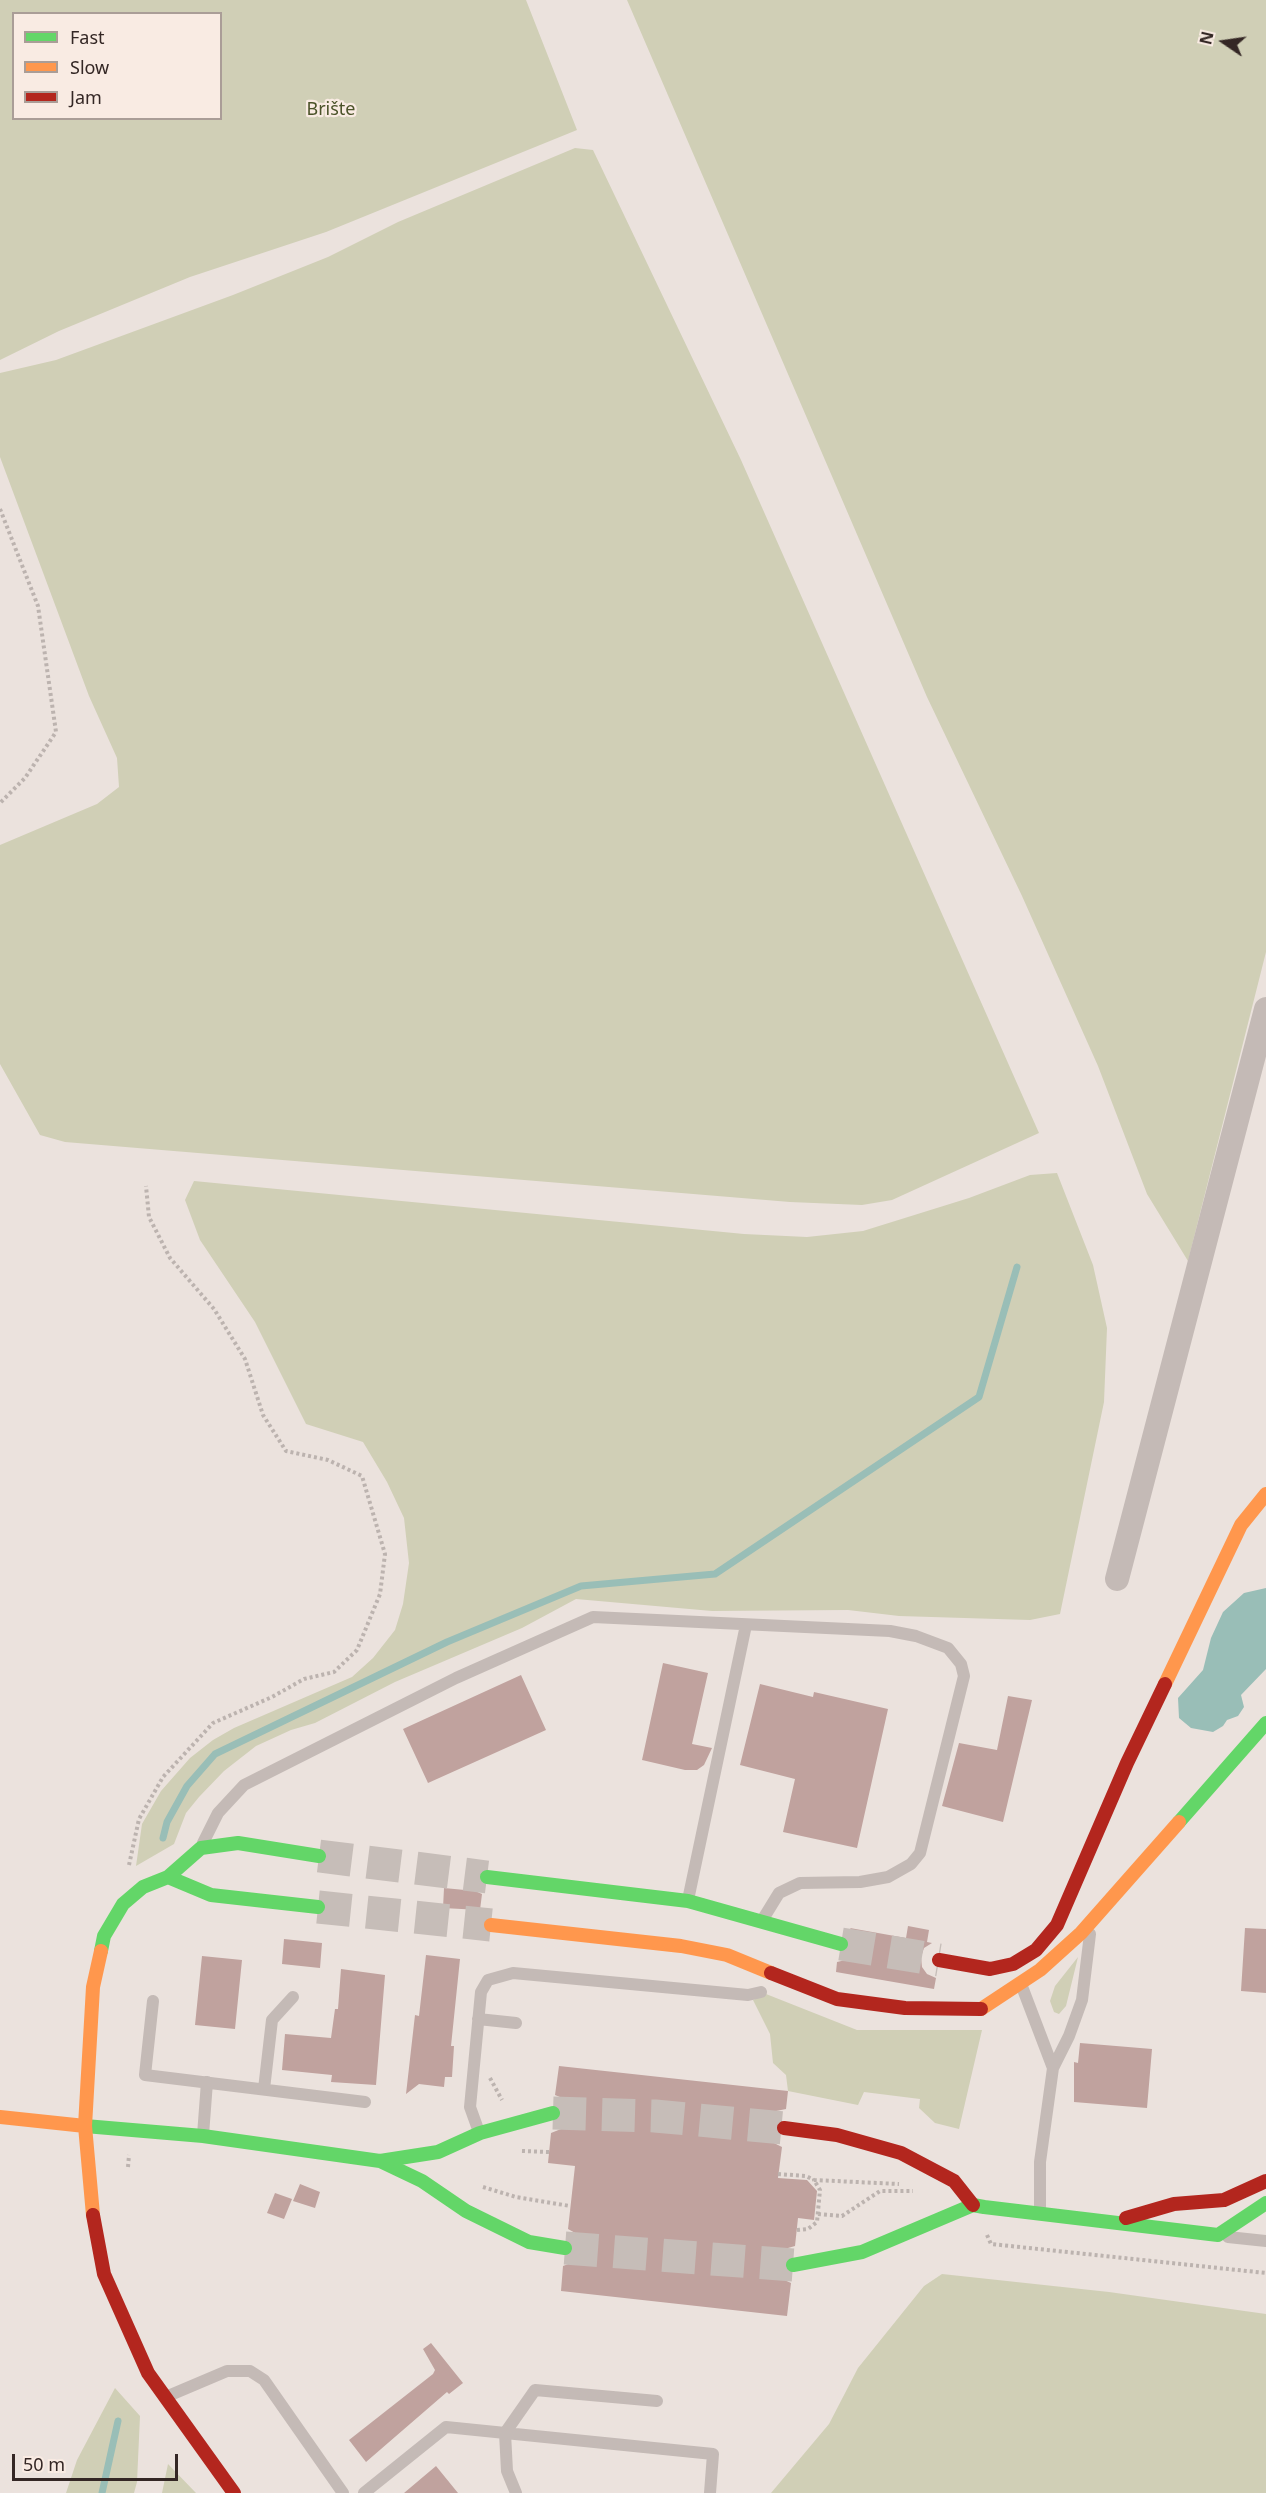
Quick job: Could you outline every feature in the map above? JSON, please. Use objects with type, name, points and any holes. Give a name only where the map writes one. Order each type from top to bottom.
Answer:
[{"type":"main road","points":[[939,1960],[990,1969],[1013,1964],[1036,1950],[1057,1925],[1127,1763],[1241,1525],[1266,1494]]},
{"type":"main road","points":[[491,1925],[681,1946],[727,1955],[837,1999],[905,2008],[981,2008],[1040,1970],[1092,1920],[1266,1723]]},
{"type":"main road","points":[[234,2493],[148,2373],[121,2317],[99,2253],[85,2126],[93,1987],[104,1936],[123,1904],[143,1887],[168,1877],[201,1848],[238,1843],[319,1856]]},
{"type":"main road","points":[[168,1877],[211,1895],[318,1907]]},
{"type":"main road","points":[[487,1877],[688,1901],[763,1920],[841,1944]]},
{"type":"main road","points":[[0,2117],[203,2136],[380,2161],[438,2152],[480,2133],[553,2113]]},
{"type":"main road","points":[[784,2128],[837,2135],[902,2153],[954,2181],[979,2206]]},
{"type":"main road","points":[[380,2161],[422,2181],[466,2211],[529,2242],[565,2248]]},
{"type":"main road","points":[[1113,2222],[1174,2204],[1224,2200],[1266,2181]]},
{"type":"main road","points":[[793,2265],[862,2252],[979,2206],[1218,2235],[1266,2203]]},
{"type":"street","points":[[1117,1579],[1266,1009]]},
{"type":"lane","points":[[201,1848],[218,1813],[244,1785],[456,1678],[576,1623],[605,1617],[890,1631],[916,1635],[948,1648],[961,1664],[964,1676],[925,1840],[915,1859],[888,1877],[860,1882],[829,1880],[800,1883],[779,1893],[763,1920]]},
{"type":"lane","points":[[688,1901],[746,1625]]},
{"type":"lane","points":[[1040,2213],[1040,2162],[1053,2068],[1069,2036],[1082,2000],[1092,1920]]},
{"type":"lane","points":[[480,2133],[470,2107],[480,1992],[488,1980],[513,1973],[748,1995],[761,1992]]},
{"type":"lane","points":[[1021,1983],[1053,2068]]},
{"type":"lane","points":[[264,2089],[272,2020],[293,1997]]},
{"type":"lane","points":[[153,2001],[146,2075],[366,2102]]},
{"type":"lane","points":[[478,2019],[516,2023]]},
{"type":"lane","points":[[203,2136],[207,2082]]},
{"type":"lane","points":[[1218,2235],[1266,2241]]},
{"type":"lane","points":[[164,2398],[227,2371],[250,2371],[264,2380],[343,2493]]},
{"type":"lane","points":[[516,2493],[507,2471],[505,2433],[536,2390],[657,2401]]},
{"type":"lane","points":[[364,2493],[446,2427],[713,2454],[710,2493]]},
{"type":"path","points":[[0,509],[38,606],[56,732],[25,778],[0,803]]},
{"type":"path","points":[[128,1869],[138,1819],[163,1777],[213,1723],[272,1697],[304,1679],[334,1672],[357,1650],[380,1594],[385,1554],[362,1476],[328,1460],[286,1451],[274,1433],[263,1415],[246,1359],[214,1310],[170,1258],[149,1217],[146,1186]]},
{"type":"path","points":[[515,2152],[549,2152]]},
{"type":"path","points":[[778,2174],[806,2176],[814,2180],[918,2186]]},
{"type":"path","points":[[797,2230],[808,2229],[814,2225],[818,2214],[820,2190],[814,2180]]},
{"type":"path","points":[[818,2214],[842,2216],[880,2191],[922,2192]]},
{"type":"path","points":[[502,2193],[570,2206]]},
{"type":"path","points":[[979,2206],[991,2244],[1266,2273]]},
{"type":"green space","name":"Brište","points":[[0,0],[526,0],[577,130],[326,232],[190,277],[59,331],[0,360]]},
{"type":"green space","points":[[627,0],[1266,0],[1266,952],[1188,1261],[1147,1194],[1098,1066],[1022,896],[927,697]]},
{"type":"green space","points":[[575,148],[593,150],[741,460],[1039,1133],[892,1200],[862,1205],[790,1202],[65,1142],[40,1135],[0,1064],[0,845],[97,804],[119,787],[117,758],[89,696],[0,457],[0,373],[56,360],[233,295],[328,257],[398,222]]},
{"type":"green space","points":[[1057,1173],[1093,1265],[1107,1328],[1104,1402],[1060,1614],[1030,1620],[899,1616],[848,1610],[712,1611],[576,1599],[522,1628],[395,1682],[315,1723],[291,1730],[256,1746],[224,1771],[199,1797],[186,1813],[174,1844],[136,1866],[142,1824],[161,1791],[190,1758],[213,1740],[234,1728],[352,1677],[373,1658],[395,1630],[403,1604],[409,1563],[404,1518],[387,1482],[363,1442],[306,1424],[255,1322],[200,1240],[185,1200],[194,1181],[744,1234],[807,1237],[863,1231],[969,1198],[1030,1175]]},
{"type":"green space","points":[[1078,1957],[1066,2006],[1059,2014],[1054,2012],[1050,2001],[1055,1986]]},
{"type":"green space","points":[[766,1994],[857,2030],[982,2030],[959,2129],[935,2123],[919,2108],[920,2099],[864,2092],[858,2105],[788,2091],[786,2075],[773,2063],[770,2034],[753,2000]]},
{"type":"green space","points":[[942,2274],[1109,2292],[1266,2314],[1266,2493],[771,2493],[829,2424],[858,2368],[924,2286]]},
{"type":"green space","points":[[115,2388],[140,2416],[137,2482],[134,2493],[66,2493],[77,2460]]},
{"type":"green space","points":[[168,2464],[196,2493],[162,2493]]},
{"type":"water","points":[[1266,1588],[1266,1669],[1241,1695],[1244,1707],[1238,1716],[1227,1720],[1223,1726],[1213,1732],[1191,1728],[1179,1718],[1178,1698],[1203,1670],[1211,1638],[1223,1612],[1244,1593]]},
{"type":"building","points":[[663,1663],[708,1673],[692,1744],[712,1748],[704,1765],[697,1770],[685,1770],[642,1760]]},
{"type":"building","points":[[521,1675],[546,1730],[428,1783],[403,1729]]},
{"type":"building","points":[[760,1684],[813,1697],[814,1692],[888,1709],[857,1848],[783,1832],[795,1779],[740,1765]]},
{"type":"building","points":[[1008,1696],[1032,1700],[1003,1822],[942,1806],[959,1743],[997,1750]]},
{"type":"building","points":[[444,1888],[475,1891],[482,1894],[480,1910],[443,1908]]},
{"type":"building","points":[[908,1926],[929,1930],[927,1942],[932,1943],[924,1948],[921,1957],[922,1967],[927,1974],[936,1978],[934,1989],[836,1972],[837,1962],[854,1958],[859,1950],[859,1939],[850,1928],[906,1938]]},
{"type":"building","points":[[1245,1928],[1266,1929],[1266,1993],[1241,1991]]},
{"type":"building","points":[[284,1939],[322,1943],[320,1968],[282,1964]]},
{"type":"building","points":[[426,1955],[460,1959],[451,2046],[454,2046],[452,2077],[445,2077],[444,2087],[419,2084],[406,2094],[415,2015],[419,2016]]},
{"type":"building","points":[[202,1956],[242,1960],[235,2029],[195,2025]]},
{"type":"building","points":[[341,1969],[385,1975],[376,2085],[331,2082],[332,2075],[282,2070],[285,2034],[331,2038],[335,2009],[338,2009]]},
{"type":"building","points":[[1080,2043],[1152,2049],[1147,2108],[1074,2102],[1074,2062],[1078,2063]]},
{"type":"building","points":[[559,2066],[788,2091],[786,2109],[776,2111],[770,2116],[765,2126],[772,2142],[782,2147],[778,2178],[807,2180],[817,2191],[814,2220],[798,2218],[795,2246],[781,2250],[775,2259],[778,2277],[791,2283],[787,2316],[561,2291],[563,2266],[579,2260],[584,2250],[583,2242],[577,2234],[568,2229],[575,2166],[548,2163],[551,2133],[566,2127],[571,2117],[571,2109],[567,2100],[555,2095]]},
{"type":"building","points":[[300,2184],[320,2192],[315,2208],[293,2201]]},
{"type":"building","points":[[275,2193],[292,2199],[284,2219],[267,2213]]},
{"type":"building","points":[[431,2343],[463,2383],[449,2394],[447,2392],[366,2462],[349,2440],[433,2374],[435,2370],[423,2349]]},
{"type":"building","points":[[436,2466],[458,2493],[404,2493]]},
{"type":"waterway","points":[[163,1838],[167,1822],[187,1786],[215,1754],[447,1642],[581,1586],[715,1574],[979,1397],[1017,1267]]},
{"type":"waterway","points":[[102,2493],[118,2421]]},
{"type":"tunnel","points":[[319,1856],[487,1877]]},
{"type":"tunnel","points":[[318,1907],[491,1925]]},
{"type":"tunnel","points":[[841,1944],[939,1960]]},
{"type":"tunnel","points":[[553,2113],[655,2116],[784,2128]]},
{"type":"tunnel","points":[[565,2248],[793,2265]]},
{"type":"traffic: fast","points":[[1179,1822],[1266,1723]]},
{"type":"traffic: fast","points":[[101,1951],[104,1936],[123,1904],[143,1887],[168,1877],[201,1848],[238,1843],[319,1856]]},
{"type":"traffic: fast","points":[[168,1877],[211,1895],[318,1907]]},
{"type":"traffic: fast","points":[[487,1877],[688,1901],[841,1944]]},
{"type":"traffic: fast","points":[[85,2126],[203,2136],[380,2161],[438,2152],[480,2133],[553,2113]]},
{"type":"traffic: fast","points":[[380,2161],[422,2181],[466,2211],[529,2242],[565,2248]]},
{"type":"traffic: fast","points":[[984,2207],[1218,2235],[1266,2203]]},
{"type":"traffic: fast","points":[[793,2265],[862,2252],[973,2205],[984,2207]]},
{"type":"traffic: slow","points":[[1165,1684],[1241,1525],[1266,1494]]},
{"type":"traffic: slow","points":[[981,2009],[1040,1970],[1081,1933],[1179,1822]]},
{"type":"traffic: slow","points":[[491,1925],[681,1946],[727,1955],[771,1973]]},
{"type":"traffic: slow","points":[[93,2215],[85,2126],[93,1987],[101,1951]]},
{"type":"traffic: slow","points":[[0,2117],[85,2126]]},
{"type":"traffic: jam","points":[[990,1969],[1013,1964],[1036,1950],[1057,1925],[1127,1763],[1165,1684]]},
{"type":"traffic: jam","points":[[939,1960],[990,1969]]},
{"type":"traffic: jam","points":[[771,1973],[837,1999],[905,2008],[981,2009]]},
{"type":"traffic: jam","points":[[784,2128],[837,2135],[901,2153],[954,2181],[973,2205]]},
{"type":"traffic: jam","points":[[1126,2218],[1174,2204],[1224,2200],[1266,2181]]},
{"type":"traffic: jam","points":[[93,2215],[104,2274],[148,2373],[234,2493]]}]
